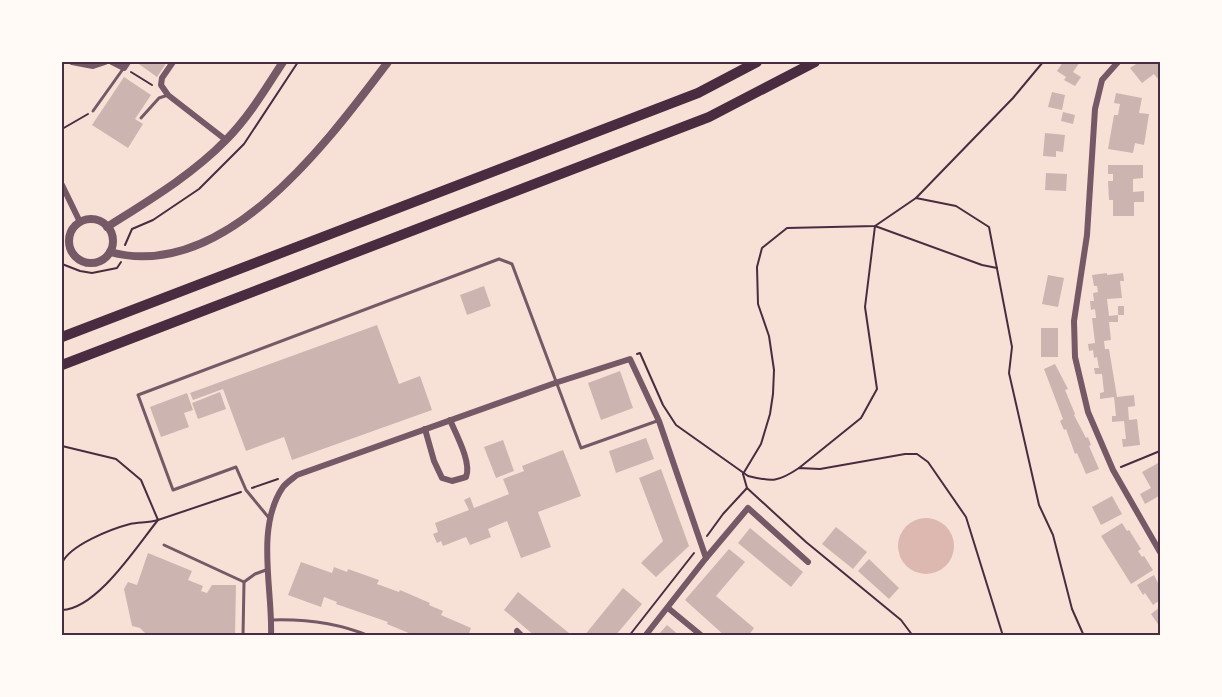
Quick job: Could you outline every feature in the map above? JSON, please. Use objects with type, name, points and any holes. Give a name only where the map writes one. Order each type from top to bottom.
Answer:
[{"type":"highway","points":[[62,337],[698,93],[757,62]]},
{"type":"highway","points":[[62,364],[709,117],[815,62]]},
{"type":"street","points":[[72,62],[93,66],[105,62]]},
{"type":"street","points":[[112,62],[126,65]]},
{"type":"street","points":[[173,62],[160,85],[168,95],[226,140]]},
{"type":"street","points":[[107,227],[187,174],[226,140],[252,109],[283,62]]},
{"type":"street","points":[[110,252],[136,257],[164,256],[193,246],[239,222],[266,202],[298,171],[388,62]]},
{"type":"street","points":[[1118,62],[1102,80],[1095,109],[1087,235],[1074,321],[1074,357],[1088,412],[1113,470],[1161,552]]},
{"type":"street","points":[[62,185],[64,195],[80,222]]},
{"type":"street","points":[[91,219],[107,227],[112,239],[110,252],[99,262],[92,263],[77,259],[65,247],[72,230],[80,222],[91,219]]},
{"type":"street","points":[[271,636],[268,570],[269,518],[283,486],[297,475],[555,383],[630,359],[659,421],[706,558]]},
{"type":"street","points":[[425,429],[434,461],[442,478],[452,481],[466,477],[468,471],[464,453],[450,420]]},
{"type":"street","points":[[645,636],[748,508],[808,562]]},
{"type":"street","points":[[668,608],[702,636]]},
{"type":"lane","points":[[93,111],[126,65]]},
{"type":"lane","points":[[141,118],[159,98],[168,95]]},
{"type":"lane","points":[[269,518],[246,490],[236,467],[173,490],[138,395],[499,259],[512,264],[581,448],[659,421]]},
{"type":"lane","points":[[164,545],[244,582]]},
{"type":"lane","points":[[244,582],[255,574],[268,570]]},
{"type":"lane","points":[[243,636],[244,582]]},
{"type":"lane","points":[[272,620],[302,619],[351,628],[369,636]]},
{"type":"path","points":[[630,359],[640,353],[663,405],[675,425],[742,474],[762,479],[780,479],[788,476],[861,418],[877,389],[865,308],[875,225],[916,198],[1013,98],[1043,62]]},
{"type":"path","points":[[126,65],[150,85]]},
{"type":"path","points":[[62,129],[93,111]]},
{"type":"path","points":[[916,198],[956,206],[989,227],[1012,348],[1009,373],[1039,505],[1053,535],[1072,609],[1084,636]]},
{"type":"path","points":[[742,474],[760,444],[770,414],[773,394],[774,370],[769,336],[758,304],[757,267],[762,248],[788,228],[875,225],[982,265],[997,268]]},
{"type":"path","points":[[62,264],[92,273],[119,267]]},
{"type":"path","points":[[62,446],[116,459],[141,480],[158,520]]},
{"type":"path","points":[[1113,470],[1161,451]]},
{"type":"path","points":[[799,468],[820,469],[905,454],[917,454],[928,462],[966,517],[1003,636]]},
{"type":"path","points":[[742,474],[747,488],[806,542],[902,620],[913,634],[918,636]]},
{"type":"path","points":[[62,563],[64,557],[80,546],[116,528],[158,520],[281,478]]},
{"type":"path","points":[[629,636],[723,514],[747,488]]},
{"type":"path","points":[[62,610],[71,610],[101,591],[158,520]]},
{"type":"shaded area","points":[[921,518],[931,518],[946,526],[952,535],[954,546],[952,557],[946,566],[931,574],[921,574],[910,569],[903,562],[898,551],[898,541],[903,530],[910,523]]},
{"type":"building","points":[[136,62],[167,62],[157,77]]},
{"type":"building","points":[[1063,62],[1080,62],[1073,72],[1081,77],[1075,86],[1064,80],[1066,77],[1057,71]]},
{"type":"building","points":[[1139,62],[1160,62],[1160,77],[1158,79],[1154,74],[1142,83],[1130,68]]},
{"type":"building","points":[[124,77],[151,95],[135,119],[143,124],[128,148],[92,125]]},
{"type":"building","points":[[1052,92],[1065,95],[1062,110],[1048,107]]},
{"type":"building","points":[[1116,93],[1142,98],[1139,113],[1149,114],[1144,145],[1135,143],[1133,153],[1108,149],[1114,115],[1118,115],[1120,104],[1114,103]]},
{"type":"building","points":[[1063,112],[1075,115],[1073,124],[1061,121]]},
{"type":"building","points":[[1045,133],[1065,135],[1063,152],[1056,151],[1056,157],[1043,156]]},
{"type":"building","points":[[1108,165],[1143,165],[1143,178],[1133,179],[1133,192],[1144,191],[1144,202],[1134,202],[1134,216],[1113,216],[1113,200],[1109,200],[1108,181],[1113,181],[1113,174],[1108,174]]},
{"type":"building","points":[[1046,173],[1067,174],[1066,191],[1045,190]]},
{"type":"building","points":[[1107,273],[1107,275],[1123,273],[1124,281],[1120,281],[1122,298],[1107,299],[1109,316],[1118,315],[1118,322],[1109,322],[1111,340],[1104,341],[1105,349],[1109,349],[1117,397],[1134,395],[1135,406],[1128,407],[1129,420],[1137,419],[1140,445],[1123,447],[1122,439],[1126,439],[1124,421],[1112,422],[1112,416],[1116,416],[1114,397],[1100,399],[1100,393],[1104,392],[1102,374],[1095,374],[1094,368],[1099,368],[1097,357],[1094,358],[1093,350],[1089,351],[1088,344],[1095,343],[1092,318],[1096,318],[1095,309],[1091,310],[1090,301],[1094,301],[1093,293],[1098,292],[1092,275]]},
{"type":"building","points":[[1048,275],[1064,278],[1058,307],[1042,304]]},
{"type":"building","points":[[484,286],[491,306],[467,315],[460,295]]},
{"type":"building","points":[[1118,306],[1124,306],[1124,315],[1118,315]]},
{"type":"building","points":[[377,325],[399,384],[420,376],[432,410],[292,460],[284,437],[246,451],[223,389],[193,400],[190,393]]},
{"type":"building","points":[[1041,328],[1058,328],[1058,357],[1041,357]]},
{"type":"building","points":[[1055,364],[1068,389],[1065,390],[1074,415],[1086,438],[1088,437],[1091,445],[1089,446],[1099,469],[1086,474],[1077,453],[1075,454],[1066,429],[1064,430],[1060,421],[1063,419],[1044,369]]},
{"type":"building","points":[[620,371],[633,408],[601,420],[588,383]]},
{"type":"building","points":[[220,392],[226,409],[198,419],[192,403]]},
{"type":"building","points":[[187,393],[193,410],[184,413],[189,427],[161,437],[150,407]]},
{"type":"building","points":[[646,438],[654,459],[616,473],[609,451]]},
{"type":"building","points":[[503,440],[514,471],[496,478],[484,447]]},
{"type":"building","points":[[563,450],[581,496],[538,512],[551,547],[521,558],[507,521],[488,529],[491,537],[470,545],[466,537],[443,546],[441,541],[437,543],[433,534],[438,532],[435,523],[469,510],[464,500],[470,497],[474,508],[509,494],[503,479],[524,471],[522,466]]},
{"type":"building","points":[[1160,462],[1160,500],[1159,496],[1145,504],[1140,494],[1151,488],[1142,472]]},
{"type":"building","points":[[661,469],[689,546],[656,577],[641,563],[663,541],[639,478]]},
{"type":"building","points":[[1112,496],[1122,514],[1101,525],[1092,507]]},
{"type":"building","points":[[1122,523],[1141,549],[1138,551],[1153,570],[1131,584],[1101,536]]},
{"type":"building","points":[[836,527],[867,552],[853,569],[822,544]]},
{"type":"building","points":[[750,528],[803,572],[791,587],[738,543]]},
{"type":"building","points":[[729,549],[745,562],[716,596],[754,628],[748,636],[725,636],[685,600]]},
{"type":"building","points":[[148,553],[192,571],[188,580],[203,586],[201,591],[207,593],[212,585],[236,585],[235,636],[148,636],[140,628],[132,626],[124,589],[128,582],[137,585]]},
{"type":"building","points":[[869,559],[899,588],[889,599],[858,571]]},
{"type":"building","points":[[301,562],[332,573],[334,567],[347,572],[348,569],[379,580],[377,584],[399,592],[400,590],[430,603],[429,605],[443,611],[441,615],[471,628],[468,636],[416,636],[387,624],[388,622],[336,604],[337,602],[324,597],[321,607],[288,595]]},
{"type":"building","points":[[1154,575],[1158,583],[1160,582],[1160,600],[1153,605],[1137,585]]},
{"type":"building","points":[[623,588],[642,604],[615,636],[584,636]]},
{"type":"building","points":[[518,592],[569,633],[567,636],[535,636],[504,610]]},
{"type":"building","points":[[1160,607],[1160,627],[1151,614]]},
{"type":"building","points":[[667,625],[680,636],[657,636]]}]
